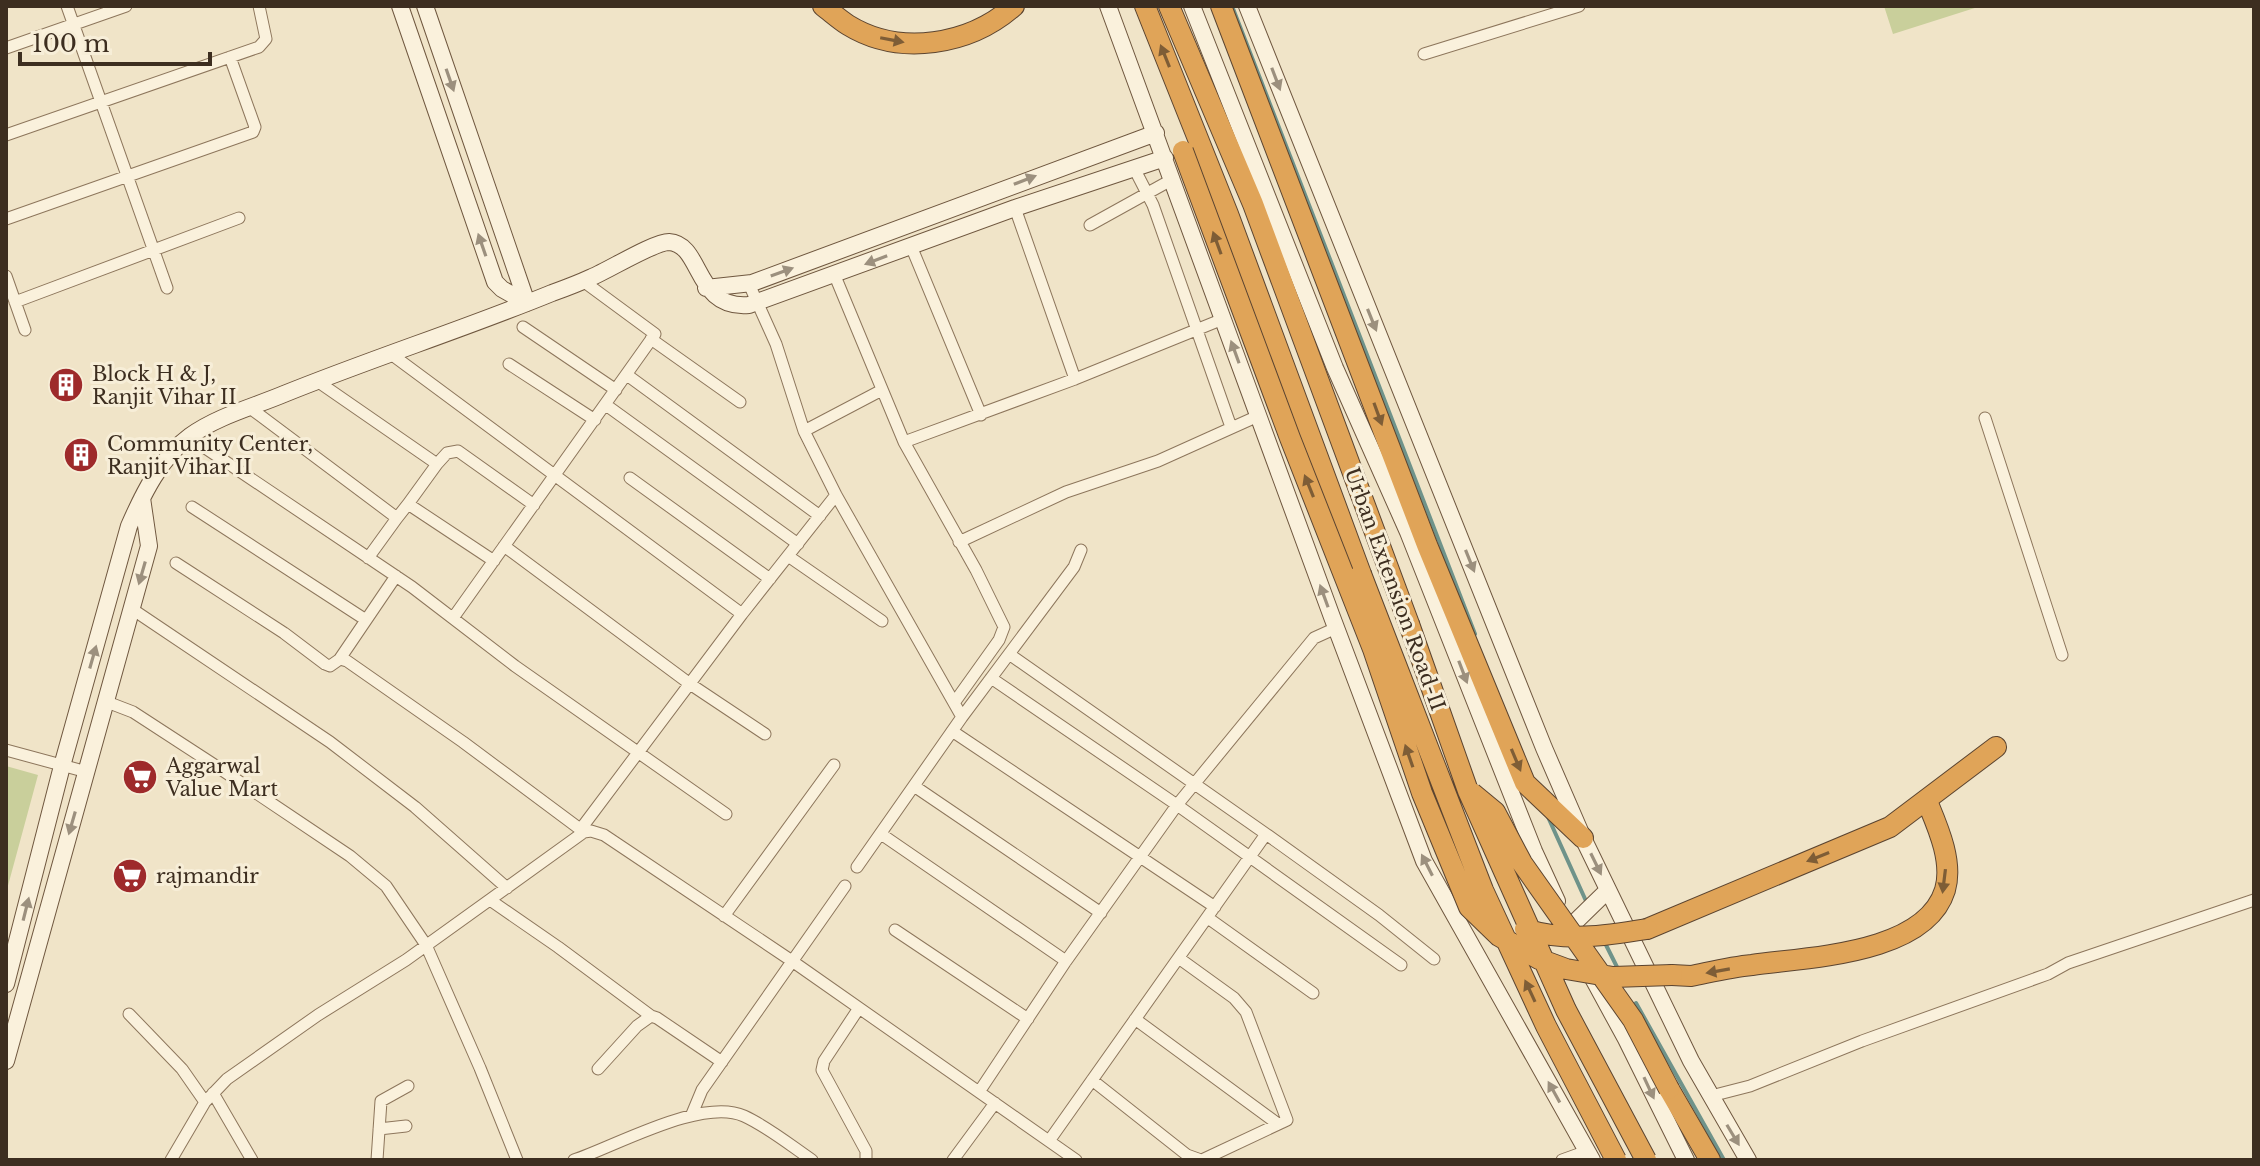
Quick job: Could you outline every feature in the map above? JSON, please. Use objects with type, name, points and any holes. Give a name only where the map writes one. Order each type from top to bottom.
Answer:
[{"type":"highway","points":[[823,6],[850,26],[880,39],[910,44],[962,37],[987,25],[1014,6]]},
{"type":"highway","name":"Urban Extension Road-II","points":[[1145,6],[1228,214],[1384,638],[1483,890],[1546,1026],[1616,1160]]},
{"type":"highway","name":"Urban Extension Road-II","points":[[1169,6],[1253,204],[1468,791],[1566,1010],[1646,1160]]},
{"type":"highway","points":[[1221,6],[1427,545],[1525,783],[1583,838]]},
{"type":"highway","points":[[1184,103],[1183,151],[1373,649],[1422,793],[1469,907],[1499,936],[1539,959],[1566,969],[1613,977],[1691,976],[1872,946],[1907,932],[1931,914],[1945,890],[1941,836],[1929,806]]},
{"type":"highway","points":[[1469,907],[1547,936],[1594,938],[1647,929],[1890,827],[1996,747]]},
{"type":"highway","points":[[1468,791],[1495,812],[1522,863],[1633,1020],[1710,1160]]},
{"type":"street","points":[[67,6],[167,288]]},
{"type":"street","points":[[6,48],[126,6]]},
{"type":"street","points":[[6,135],[259,47],[266,39],[259,6]]},
{"type":"street","points":[[400,6],[495,282],[507,293],[527,303]]},
{"type":"street","points":[[425,6],[527,303]]},
{"type":"street","points":[[1108,6],[1424,861],[1589,1155],[1562,1160]]},
{"type":"street","points":[[1192,6],[1335,368],[1408,532],[1534,851],[1569,928],[1686,1160]]},
{"type":"street","points":[[1247,6],[1544,748],[1583,838],[1711,1096],[1748,1160]]},
{"type":"street","points":[[1424,54],[1579,6]]},
{"type":"street","points":[[6,219],[253,132],[255,127],[230,57]]},
{"type":"street","points":[[706,288],[749,284],[1156,133]]},
{"type":"street","points":[[6,984],[121,552],[142,496],[167,459],[189,437],[212,423],[317,381],[583,281],[656,246],[673,242],[687,251],[706,288],[732,305],[759,303],[1015,208],[1165,158]]},
{"type":"street","points":[[1134,168],[1148,193],[1231,427]]},
{"type":"street","points":[[1090,225],[1173,179]]},
{"type":"street","points":[[1015,208],[1075,379]]},
{"type":"street","points":[[15,302],[239,218]]},
{"type":"street","points":[[911,246],[981,415]]},
{"type":"street","points":[[6,276],[25,330]]},
{"type":"street","points":[[835,276],[904,442],[1004,627],[999,640],[954,703]]},
{"type":"street","points":[[453,618],[655,334],[583,281]]},
{"type":"street","points":[[749,284],[759,303],[804,431],[836,495],[962,717]]},
{"type":"street","points":[[904,442],[1075,379],[1223,319]]},
{"type":"street","points":[[523,327],[616,390]]},
{"type":"street","points":[[651,339],[740,402]]},
{"type":"street","points":[[391,354],[742,614]]},
{"type":"street","points":[[509,364],[595,420]]},
{"type":"street","points":[[627,375],[820,516]]},
{"type":"street","points":[[317,381],[437,464]]},
{"type":"street","points":[[804,431],[882,390]]},
{"type":"street","points":[[606,405],[798,544]]},
{"type":"street","points":[[250,408],[397,518]]},
{"type":"street","points":[[959,542],[1066,492],[1158,461],[1258,416]]},
{"type":"street","points":[[1985,418],[2062,655]]},
{"type":"street","points":[[189,437],[396,576],[726,814]]},
{"type":"street","points":[[368,558],[437,464],[450,451],[458,451],[534,505]]},
{"type":"street","points":[[630,478],[770,579]]},
{"type":"street","points":[[171,1160],[209,1098],[243,1067],[426,945],[582,831],[742,614],[836,495]]},
{"type":"street","points":[[6,1061],[149,546],[142,496]]},
{"type":"street","points":[[408,504],[494,561]]},
{"type":"street","points":[[192,507],[366,620]]},
{"type":"street","points":[[504,546],[690,684],[765,734]]},
{"type":"street","points":[[857,867],[962,717],[1074,567],[1081,550]]},
{"type":"street","points":[[788,556],[882,621]]},
{"type":"street","points":[[176,563],[330,666],[339,660],[396,576]]},
{"type":"street","points":[[132,609],[330,742],[415,807],[507,888]]},
{"type":"street","points":[[979,1092],[1066,961],[1177,805],[1314,638],[1336,628]]},
{"type":"street","points":[[1009,654],[1379,915],[1434,959]]},
{"type":"street","points":[[339,660],[347,661],[463,742],[582,831],[604,835],[792,961],[1076,1160]]},
{"type":"street","points":[[991,678],[1177,805],[1401,965]]},
{"type":"street","points":[[107,702],[133,712],[350,856],[386,886],[426,945],[517,1160]]},
{"type":"street","points":[[952,731],[1142,857],[1313,993]]},
{"type":"street","points":[[6,750],[87,772]]},
{"type":"street","points":[[724,916],[834,765]]},
{"type":"street","points":[[914,786],[1101,913]]},
{"type":"street","points":[[881,834],[1066,961]]},
{"type":"street","points":[[1049,1141],[1266,834]]},
{"type":"street","points":[[692,1114],[702,1090],[845,886]]},
{"type":"street","points":[[1569,928],[1608,890]]},
{"type":"street","points":[[490,900],[651,1016],[722,1062]]},
{"type":"street","points":[[1711,1096],[1750,1086],[1862,1041],[2048,974],[2068,963],[2254,900]]},
{"type":"street","points":[[895,930],[1028,1019]]},
{"type":"street","points":[[1092,1080],[1187,1155],[1201,1160],[1287,1120],[1246,1012],[1234,998],[1180,959]]},
{"type":"street","points":[[859,1008],[824,1061],[822,1070],[866,1151],[866,1160]]},
{"type":"street","points":[[129,1014],[209,1098],[252,1160]]},
{"type":"street","points":[[598,1069],[637,1026],[651,1016]]},
{"type":"street","points":[[1135,1019],[1278,1124]]},
{"type":"street","points":[[377,1160],[381,1101],[408,1086]]},
{"type":"street","points":[[953,1160],[995,1103]]},
{"type":"street","points":[[582,1159],[692,1114],[729,1111],[743,1116],[812,1160]]},
{"type":"street","points":[[379,1129],[406,1126]]},
{"type":"green space","points":[[1884,6],[1981,6],[1893,34]]},
{"type":"green space","points":[[6,766],[38,775],[6,893]]},
{"type":"waterway","points":[[1232,6],[1475,634]]},
{"type":"waterway","points":[[1548,817],[1586,901]]},
{"type":"waterway","points":[[1605,943],[1619,971]]},
{"type":"waterway","points":[[1636,1003],[1724,1160]]},
{"type":"place","name":"Block H & J, Ranjit Vihar II","points":[[66,385]]},
{"type":"place","name":"Community Center, Ranjit Vihar II","points":[[81,455]]},
{"type":"place","name":"Aggarwal Value Mart","points":[[140,777]]},
{"type":"place","name":"rajmandir","points":[[130,876]]}]
